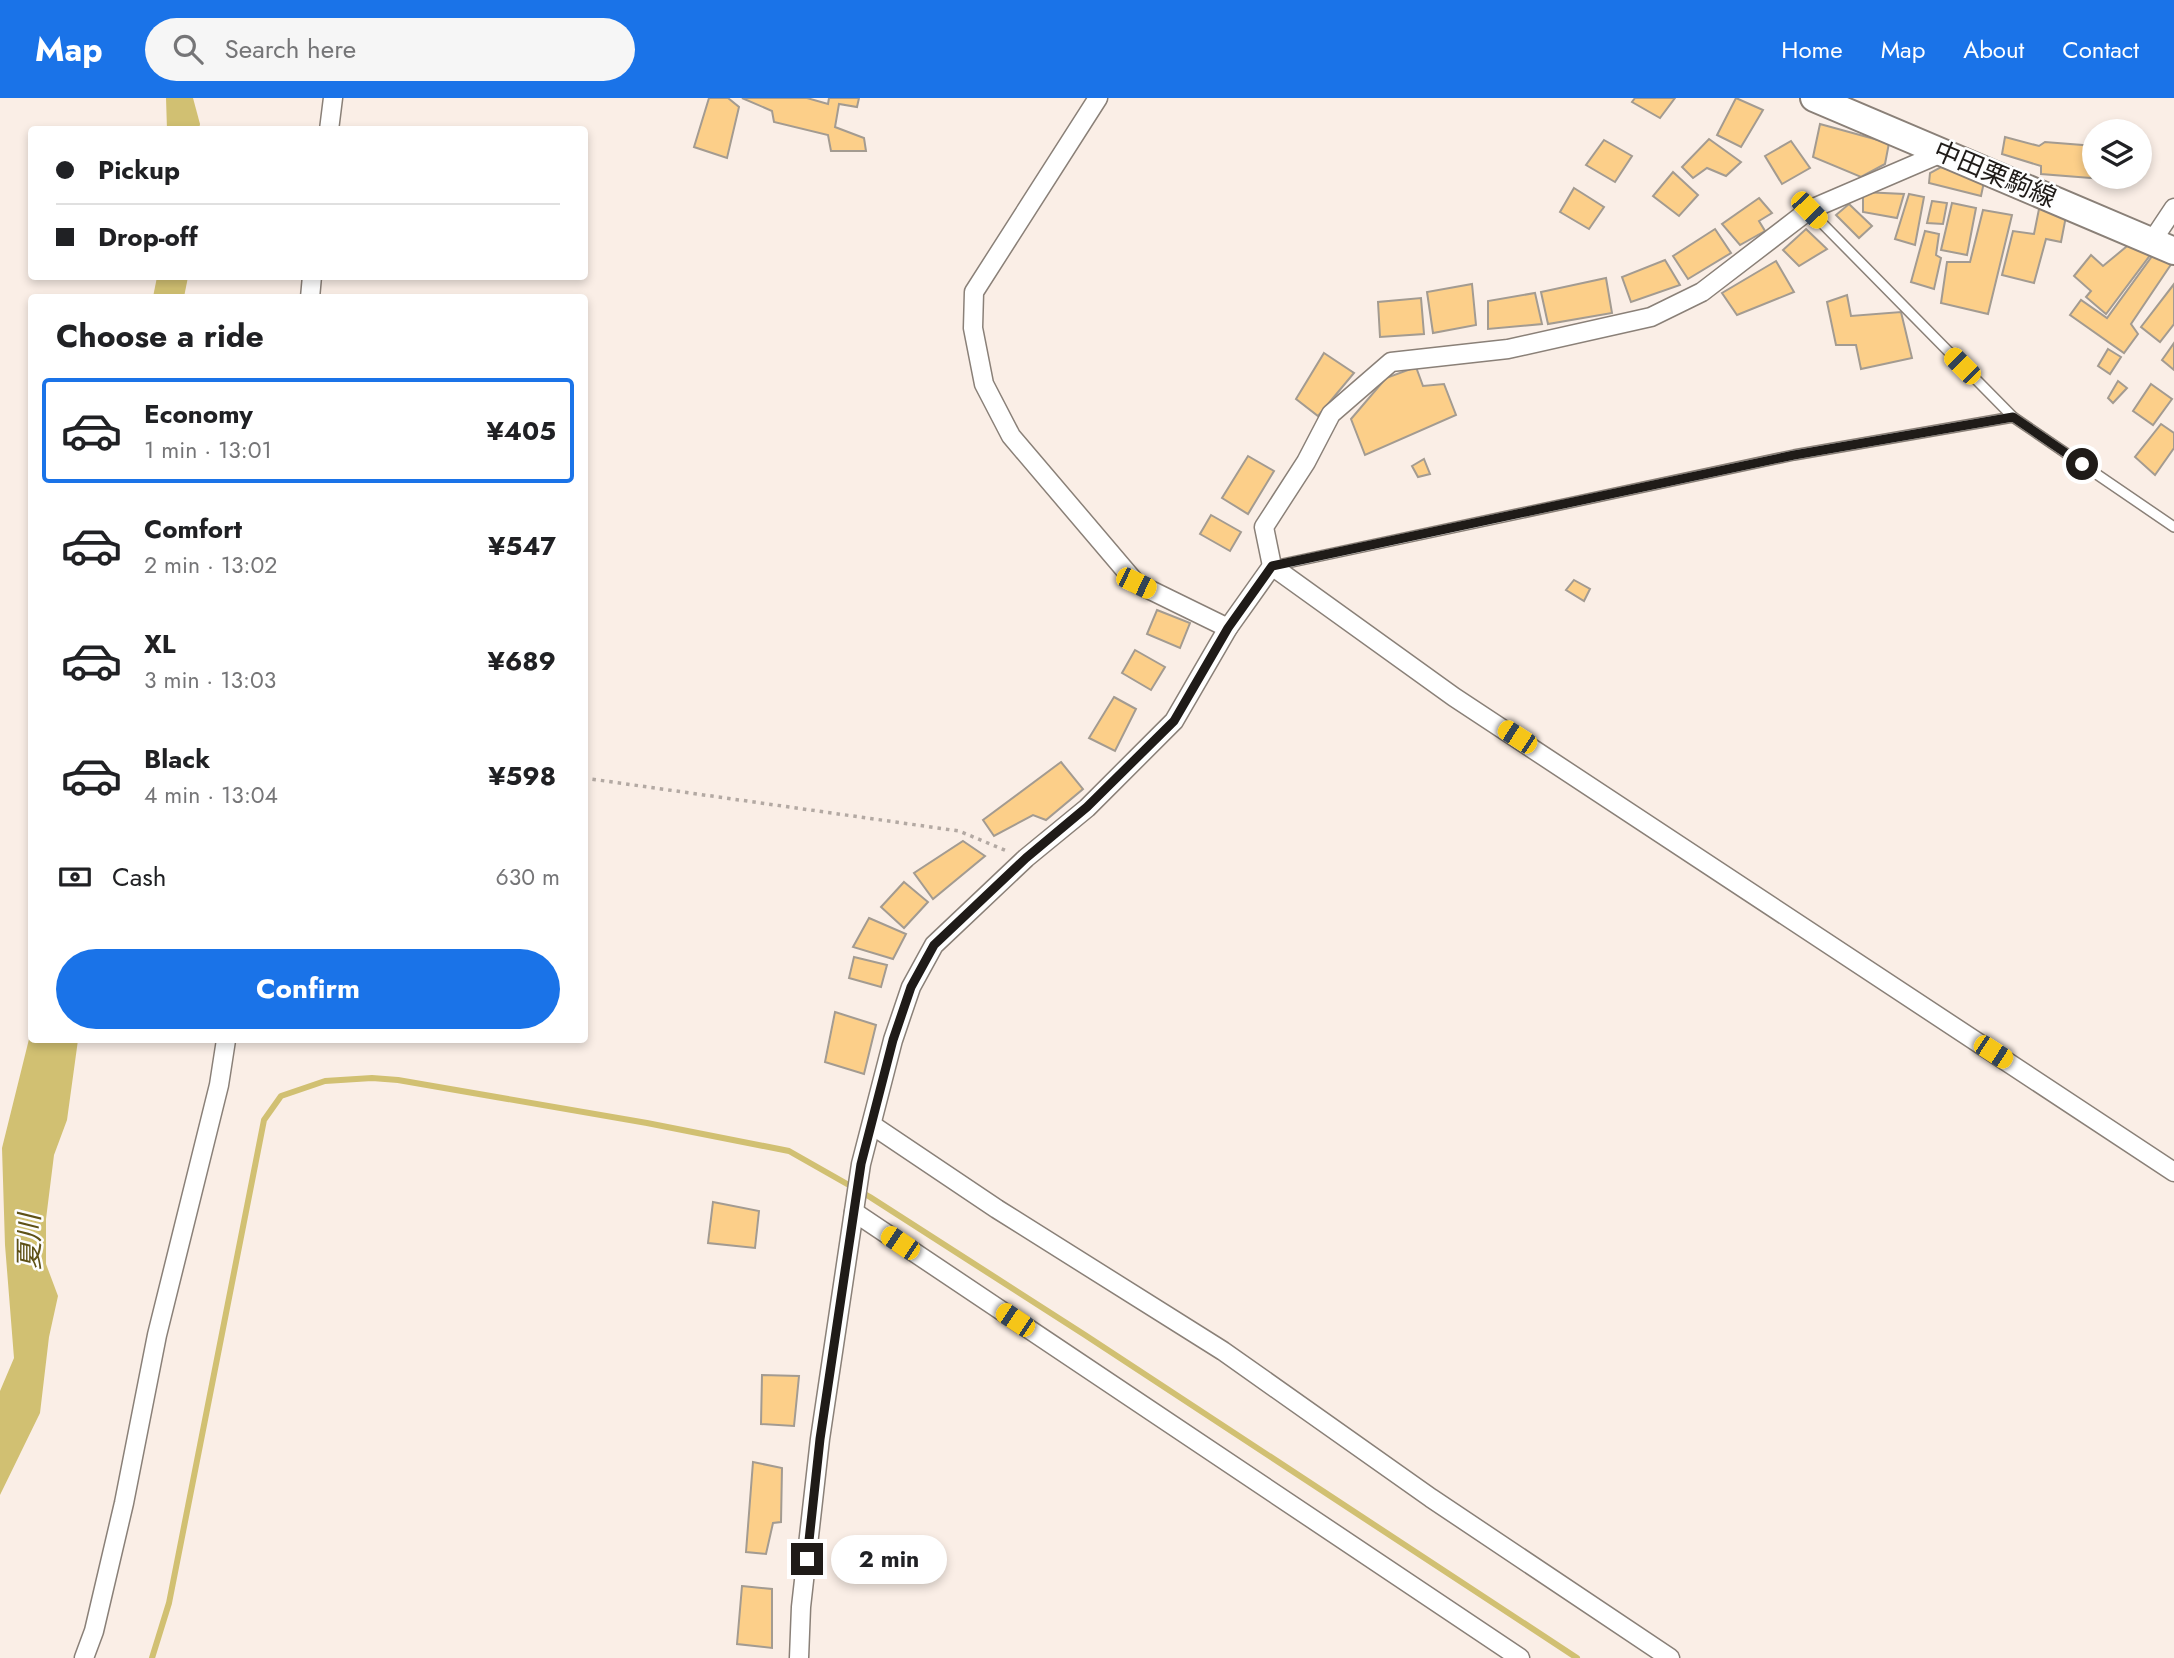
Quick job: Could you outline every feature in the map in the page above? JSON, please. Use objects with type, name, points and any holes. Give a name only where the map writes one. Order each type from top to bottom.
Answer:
[{"type":"main road","name":"中田栗駒線","points":[[1814,98],[2163,246]]},
{"type":"street","points":[[330,126],[333,98]]},
{"type":"street","points":[[1098,98],[974,292],[973,328],[984,384],[1011,436],[1136,583],[1228,628]]},
{"type":"street","points":[[1944,152],[1809,210],[1702,292],[1651,317],[1508,349],[1391,362],[1331,414],[1306,462],[1264,527],[1272,566],[1454,697],[2174,1172]]},
{"type":"street","points":[[2163,246],[2174,208]]},
{"type":"street","points":[[799,1658],[820,1439],[859,1175],[893,1040],[911,987],[934,945],[1026,858],[1087,807],[1174,721],[1228,628],[1272,566]]},
{"type":"street","points":[[84,1658],[94,1631],[124,1503],[157,1335],[219,1085],[226,1043]]},
{"type":"street","points":[[872,1125],[997,1209],[1223,1351],[1431,1498],[1670,1658]]},
{"type":"street","points":[[855,1208],[1520,1658]]},
{"type":"lane","points":[[1809,210],[2013,417],[2174,527]]},
{"type":"lane","points":[[1272,566],[1794,455],[2013,417]]},
{"type":"path","points":[[588,779],[959,831],[1026,858]]},
{"type":"water","points":[[166,98],[193,98],[200,126],[167,126]]},
{"type":"water","points":[[156,280],[187,280],[185,294],[154,294]]},
{"type":"water","name":"夏川","points":[[28,1043],[78,1043],[67,1120],[54,1155],[46,1219],[46,1264],[58,1296],[49,1337],[40,1413],[0,1495],[0,1391],[14,1358],[5,1245],[2,1148]]},
{"type":"building","points":[[709,98],[728,98],[739,107],[727,158],[694,147]]},
{"type":"building","points":[[742,98],[807,98],[828,104],[829,98],[859,98],[857,107],[839,104],[835,127],[864,138],[866,151],[831,151],[828,135],[774,122],[772,111]]},
{"type":"building","points":[[1635,98],[1675,98],[1660,118],[1632,102]]},
{"type":"building","points":[[1736,98],[1763,110],[1741,147],[1717,135]]},
{"type":"building","points":[[1820,124],[1889,143],[1885,164],[1861,177],[1813,157]]},
{"type":"building","points":[[2005,137],[2039,146],[2045,142],[2082,145],[2082,177],[2041,174],[2041,166],[2002,154]]},
{"type":"building","points":[[1709,139],[1741,162],[1726,176],[1707,168],[1693,178],[1682,167]]},
{"type":"building","points":[[1604,140],[1632,156],[1615,182],[1586,165]]},
{"type":"building","points":[[1791,141],[1810,168],[1782,184],[1765,156]]},
{"type":"building","points":[[1941,167],[1984,182],[1981,196],[1929,183],[1930,173]]},
{"type":"building","points":[[1673,172],[1698,195],[1679,216],[1653,196]]},
{"type":"building","points":[[1574,188],[1604,207],[1589,229],[1560,212]]},
{"type":"building","points":[[1863,192],[1904,194],[1897,218],[1863,212]]},
{"type":"building","points":[[1909,194],[1924,197],[1915,245],[1895,239]]},
{"type":"building","points":[[1759,198],[1772,213],[1759,221],[1765,231],[1740,245],[1722,224]]},
{"type":"building","points":[[1932,201],[1947,203],[1943,224],[1927,223]]},
{"type":"building","points":[[1952,203],[1976,208],[1967,255],[1941,250]]},
{"type":"building","points":[[1849,204],[1872,226],[1859,238],[1836,215]]},
{"type":"building","points":[[2040,204],[2067,211],[2061,242],[2046,239],[2034,283],[2002,275],[2013,231],[2034,234]]},
{"type":"building","points":[[1983,210],[2012,215],[1988,314],[1941,303],[1947,262],[1970,262]]},
{"type":"building","points":[[1715,229],[1731,253],[1688,279],[1673,256]]},
{"type":"building","points":[[1806,229],[1827,249],[1799,266],[1783,250]]},
{"type":"building","points":[[1925,231],[1939,234],[1936,255],[1941,258],[1934,289],[1911,282]]},
{"type":"building","points":[[2132,242],[2151,254],[2106,314],[2086,297],[2091,291],[2074,276],[2091,255],[2103,266]]},
{"type":"building","points":[[2158,248],[2174,260],[2131,324],[2138,334],[2124,353],[2070,315],[2081,300],[2107,318]]},
{"type":"building","points":[[1665,260],[1680,285],[1631,302],[1622,277]]},
{"type":"building","points":[[1776,261],[1794,292],[1737,315],[1722,293]]},
{"type":"building","points":[[1606,278],[1612,313],[1548,324],[1541,292]]},
{"type":"building","points":[[1472,284],[1476,325],[1433,333],[1427,292]]},
{"type":"building","points":[[2174,284],[2174,324],[2160,342],[2141,327]]},
{"type":"building","points":[[1535,293],[1542,324],[1488,329],[1488,301]]},
{"type":"building","points":[[1847,295],[1851,316],[1901,312],[1912,358],[1861,369],[1856,345],[1836,345],[1827,302]]},
{"type":"building","points":[[1421,298],[1424,334],[1380,337],[1378,302]]},
{"type":"building","points":[[2174,343],[2174,370],[2162,360]]},
{"type":"building","points":[[2108,349],[2121,357],[2110,374],[2098,366]]},
{"type":"building","points":[[1324,353],[1354,373],[1318,416],[1296,399]]},
{"type":"building","points":[[1416,367],[1423,386],[1444,384],[1456,415],[1365,455],[1351,419],[1386,378]]},
{"type":"building","points":[[2118,381],[2127,388],[2113,403],[2108,398]]},
{"type":"building","points":[[2151,384],[2172,399],[2153,425],[2133,411]]},
{"type":"building","points":[[2161,424],[2174,433],[2174,448],[2155,475],[2135,457]]},
{"type":"building","points":[[1248,456],[1274,471],[1248,514],[1222,498]]},
{"type":"building","points":[[1424,459],[1430,474],[1418,477],[1412,466]]},
{"type":"building","points":[[1211,515],[1241,532],[1230,551],[1200,534]]},
{"type":"building","points":[[1574,580],[1590,589],[1584,601],[1566,590]]},
{"type":"building","points":[[1157,610],[1190,623],[1180,648],[1147,634]]},
{"type":"building","points":[[1135,650],[1165,667],[1151,690],[1122,673]]},
{"type":"building","points":[[1114,697],[1136,709],[1115,751],[1089,738]]},
{"type":"building","points":[[1061,762],[1083,789],[1046,820],[1033,815],[994,836],[983,820]]},
{"type":"building","points":[[963,841],[985,856],[933,899],[914,873]]},
{"type":"building","points":[[904,882],[928,902],[904,928],[881,907]]},
{"type":"building","points":[[869,918],[906,934],[893,959],[853,947]]},
{"type":"building","points":[[854,957],[887,965],[881,987],[849,978]]},
{"type":"building","points":[[835,1012],[876,1025],[864,1074],[825,1062]]},
{"type":"building","points":[[713,1202],[759,1211],[755,1248],[708,1243]]},
{"type":"building","points":[[762,1375],[799,1376],[794,1426],[761,1424]]},
{"type":"building","points":[[753,1462],[782,1468],[781,1522],[773,1523],[766,1554],[746,1552]]},
{"type":"building","points":[[742,1586],[772,1589],[772,1648],[737,1644]]},
{"type":"waterway","points":[[152,1658],[169,1603],[264,1120],[281,1096],[325,1081],[372,1078],[398,1080],[647,1123],[789,1151],[870,1197],[1085,1335],[1577,1658]]},
{"type":"route","points":[[807,1559],[820,1439],[861,1164],[893,1040],[911,987],[934,945],[1026,858],[1087,807],[1174,721],[1228,628],[1272,566],[1794,455],[2013,417],[2082,464]]}]
